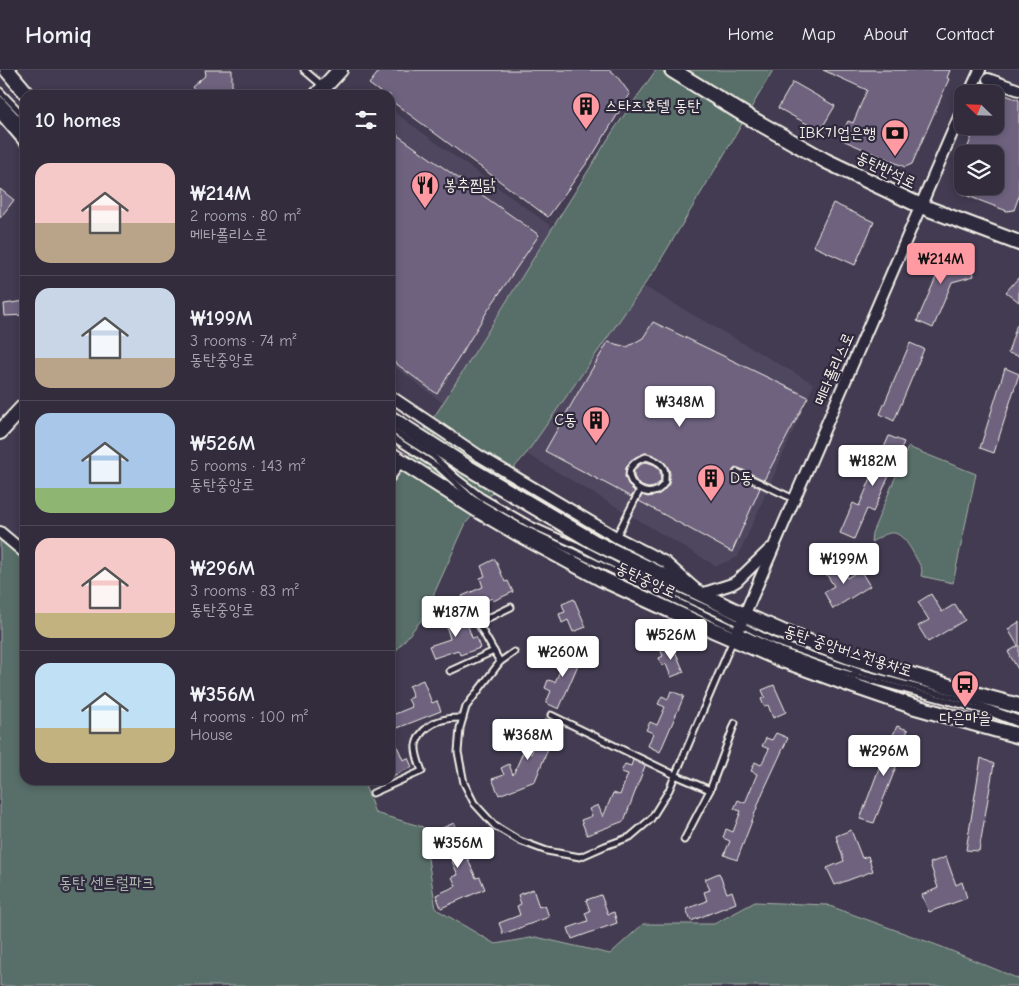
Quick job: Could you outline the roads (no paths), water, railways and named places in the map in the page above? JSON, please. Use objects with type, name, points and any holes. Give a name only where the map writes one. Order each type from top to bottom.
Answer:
[{"type":"street","points":[[7,70],[24,90]]},
{"type":"street","points":[[321,90],[340,70]]},
{"type":"street","name":"동탄반석로","points":[[672,70],[745,115],[826,161],[921,206],[1019,242]]},
{"type":"street","points":[[973,85],[980,70]]},
{"type":"street","points":[[988,79],[1019,90]]},
{"type":"street","points":[[0,110],[20,133]]},
{"type":"street","name":"메타폴리스로","points":[[739,627],[954,129]]},
{"type":"street","name":"동탄중앙로","points":[[395,399],[478,455],[616,537],[665,562],[739,627],[789,662],[912,706],[1019,736]]},
{"type":"street","points":[[0,432],[20,411]]},
{"type":"street","name":"동탄중앙로","points":[[395,421],[467,467],[594,542],[701,594]]},
{"type":"street","name":"동탄중앙로","points":[[395,458],[525,538],[602,578],[739,627],[785,633],[847,656],[1019,706]]},
{"type":"street","points":[[0,532],[20,549]]},
{"type":"street","points":[[701,594],[737,581],[774,545]]},
{"type":"lane","points":[[304,70],[319,90]]},
{"type":"lane","points":[[0,91],[20,112]]},
{"type":"lane","points":[[0,99],[20,121]]},
{"type":"lane","name":"동탄 중앙버스전용차로","points":[[395,432],[433,456],[482,497],[529,524],[739,627],[779,650],[832,669],[985,711],[1019,724]]},
{"type":"lane","name":"동탄 중앙버스전용차로","points":[[395,439],[438,467],[473,499],[519,526],[723,622],[863,673],[975,703],[1019,719]]},
{"type":"lane","points":[[657,458],[663,466],[666,475],[664,483],[659,490],[650,493],[640,490],[633,485],[629,477],[631,467],[637,460],[657,458]]},
{"type":"lane","points":[[738,472],[794,499]]},
{"type":"lane","points":[[616,537],[640,490]]},
{"type":"lane","points":[[500,662],[478,623],[511,607]]},
{"type":"lane","points":[[514,652],[500,662],[466,707],[460,728],[458,752],[464,783],[474,804],[495,826],[520,841],[548,851],[580,857],[630,837],[650,819],[669,790],[739,627]]},
{"type":"lane","points":[[450,671],[494,651]]},
{"type":"lane","points":[[551,715],[710,790]]},
{"type":"lane","points":[[395,783],[422,771],[417,759],[416,745],[422,732],[434,723],[447,719],[463,718]]},
{"type":"lane","points":[[684,840],[710,790],[735,723]]},
{"type":"lane","points":[[373,793],[391,785]]},
{"type":"place","name":"스타즈호텔 동탄","points":[[586,130]]},
{"type":"place","name":"IBK기업은행","points":[[895,157]]},
{"type":"place","name":"봉추찜닭","points":[[425,209]]},
{"type":"place","name":"C동","points":[[596,444]]},
{"type":"place","name":"D동","points":[[711,502]]},
{"type":"place","name":"다은마을","points":[[965,708]]},
{"type":"park label","name":"동탄 센트럴파크","points":[[107,883]]}]
